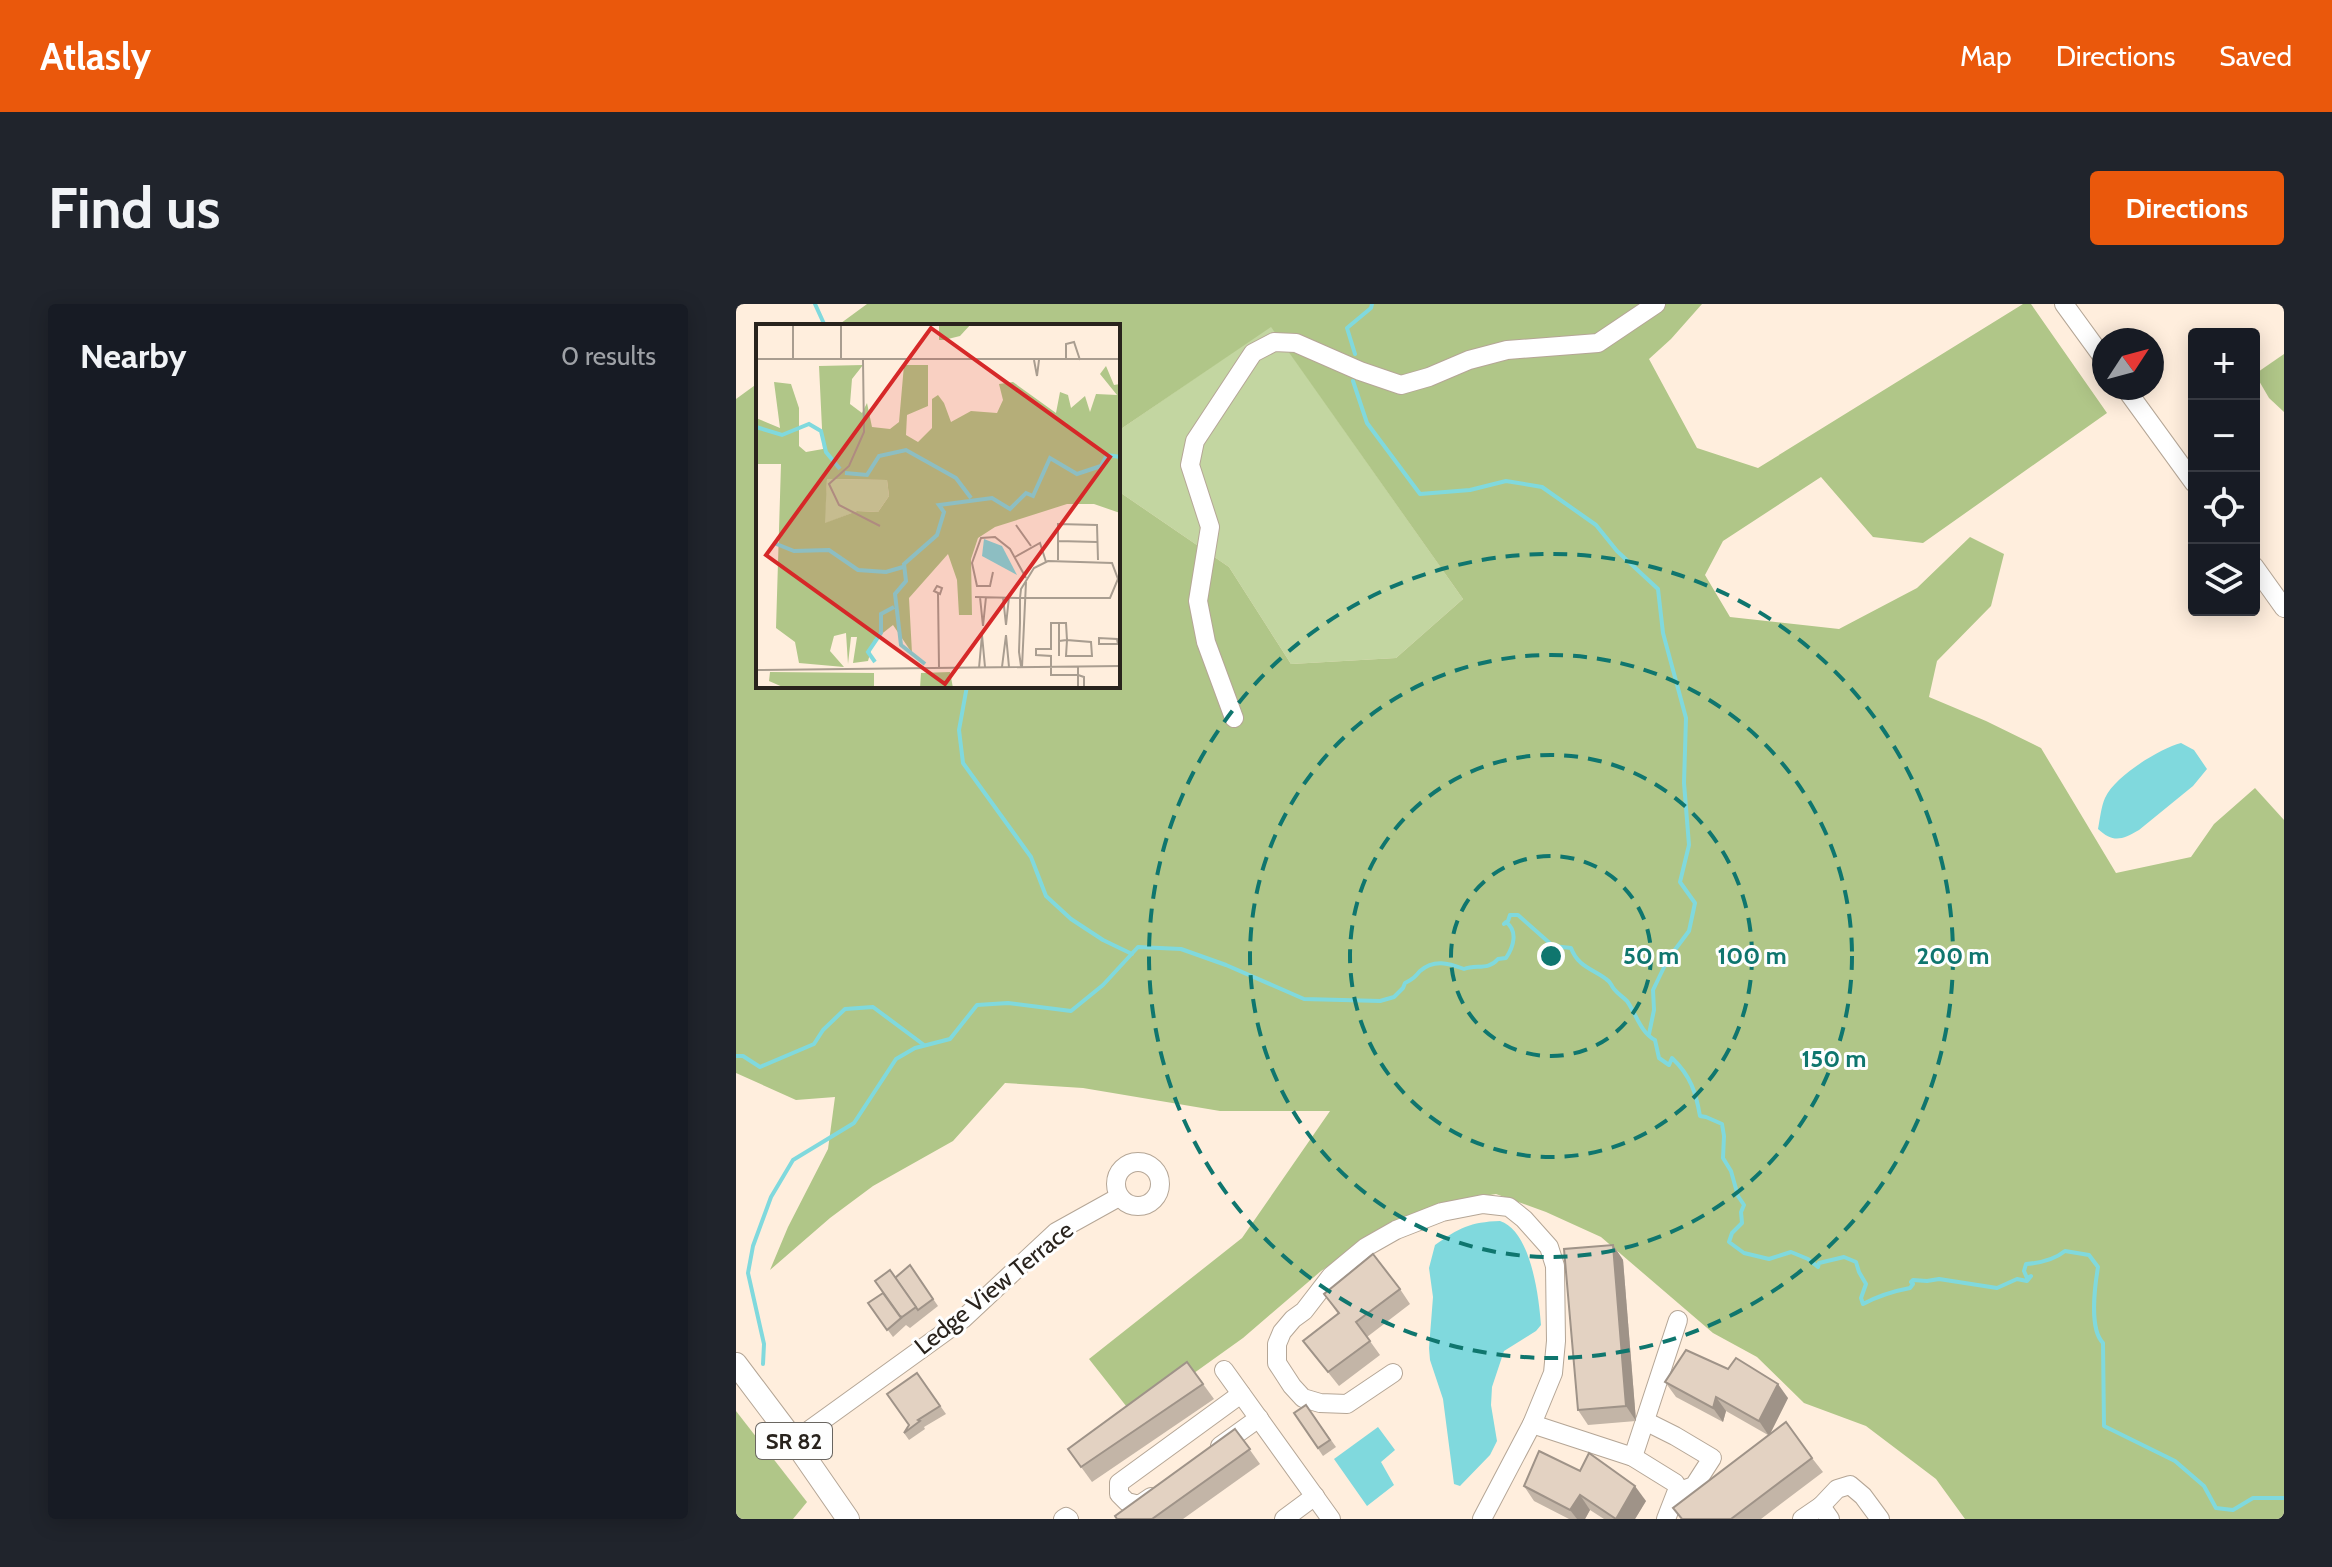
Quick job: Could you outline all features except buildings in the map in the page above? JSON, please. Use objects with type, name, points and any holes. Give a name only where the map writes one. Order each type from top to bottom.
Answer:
[{"type":"main road","name":"SR 82","points":[[736,1364],[848,1519]]},
{"type":"street","points":[[1234,718],[1206,642],[1198,601],[1210,527],[1190,465],[1195,441],[1253,353],[1274,342],[1296,343],[1401,385],[1469,360],[1507,350],[1598,343],[1656,304]]},
{"type":"street","points":[[2064,304],[2092,342]]},
{"type":"street","points":[[2134,400],[2188,475]]},
{"type":"street","points":[[2260,574],[2284,608]]},
{"type":"street","name":"Ledge View Terrace","points":[[794,1441],[957,1324],[1056,1232],[1119,1197]]},
{"type":"street","points":[[1393,1373],[1347,1404],[1320,1403],[1303,1398],[1292,1386],[1277,1363],[1277,1344],[1282,1332],[1304,1311],[1331,1276],[1366,1247],[1407,1225],[1442,1212],[1483,1204],[1509,1207],[1549,1247],[1555,1266],[1556,1341],[1553,1373],[1532,1424],[1482,1519]]},
{"type":"street","points":[[1633,1457],[1678,1320]]},
{"type":"street","points":[[1224,1370],[1331,1519]]},
{"type":"street","points":[[1169,1483],[1139,1505],[1122,1499],[1118,1488],[1123,1479],[1241,1394]]},
{"type":"street","points":[[1208,1455],[1259,1418]]},
{"type":"street","points":[[1645,1421],[1712,1458],[1694,1486],[1677,1492]]},
{"type":"street","points":[[1532,1424],[1633,1457],[1675,1483],[1678,1488],[1666,1519]]},
{"type":"street","points":[[1802,1519],[1825,1512],[1837,1489],[1850,1485],[1863,1496],[1880,1519]]},
{"type":"street","points":[[1284,1519],[1315,1496]]},
{"type":"green space","points":[[867,304],[1702,304],[1649,359],[1697,448],[1758,468],[2023,304],[2031,304],[2092,391],[2092,400],[2098,400],[2107,413],[1923,543],[1873,537],[1821,477],[1723,541],[1705,575],[1730,617],[1839,629],[1917,588],[1970,537],[2004,554],[1991,606],[1937,661],[1929,697],[2041,748],[2116,873],[2191,857],[2214,824],[2255,788],[2284,820],[2284,1519],[1965,1519],[1936,1479],[1866,1426],[1804,1403],[1757,1357],[1713,1333],[1601,1237],[1496,1194],[1472,1198],[1381,1230],[1321,1271],[1243,1338],[1134,1416],[1089,1359],[1242,1238],[1330,1111],[1220,1111],[1083,1088],[1005,1083],[953,1141],[873,1186],[770,1270],[828,1149],[835,1097],[796,1100],[736,1073],[736,399],[756,384],[756,688],[1120,688],[1120,492],[1229,567],[1291,664],[1396,658],[1463,599],[1271,327],[1120,430],[1120,324],[840,324]]},
{"type":"green space","points":[[1271,326],[1463,599],[1396,658],[1291,664],[1229,567],[1120,492],[1120,430]]},
{"type":"green space","points":[[2284,354],[2284,412],[2269,398],[2260,383],[2260,371]]},
{"type":"green space","points":[[736,1411],[807,1502],[793,1519],[736,1519]]},
{"type":"water","points":[[2181,743],[2194,750],[2207,769],[2193,786],[2128,836],[2113,838],[2098,829],[2105,798],[2118,781],[2150,757]]},
{"type":"water","points":[[1500,1221],[1511,1227],[1526,1251],[1535,1282],[1541,1325],[1504,1351],[1492,1387],[1491,1405],[1497,1441],[1490,1455],[1460,1486],[1454,1484],[1443,1399],[1430,1360],[1433,1297],[1429,1268],[1435,1245],[1443,1239],[1473,1225]]},
{"type":"water","points":[[1378,1427],[1395,1450],[1381,1462],[1394,1485],[1367,1506],[1334,1459]]},
{"type":"waterway","points":[[815,304],[824,324]]},
{"type":"waterway","points":[[1355,354],[1347,328],[1372,304]]},
{"type":"waterway","points":[[1353,381],[1367,423],[1420,494],[1470,490],[1506,481],[1542,487],[1596,525],[1617,551],[1658,589],[1663,633],[1686,718],[1684,783],[1689,845],[1680,882],[1695,903],[1689,931],[1668,959],[1653,990],[1654,1010],[1649,1034]]},
{"type":"waterway","points":[[967,688],[959,730],[963,763],[1031,857],[1046,896],[1071,919],[1132,954]]},
{"type":"waterway","points":[[763,1364],[764,1344],[748,1273],[753,1246],[771,1197],[793,1160],[854,1123],[896,1059],[915,1048],[950,1039],[977,1005],[1008,1003],[1071,1011],[1103,985],[1138,947],[1181,949],[1304,999],[1380,1001],[1394,997],[1405,983],[1425,967],[1447,964],[1464,969],[1486,966],[1506,958],[1513,944],[1513,934],[1510,926],[1506,922],[1504,924],[1510,915],[1518,915],[1553,946],[1571,948],[1582,964],[1609,982],[1627,1001],[1646,1033],[1655,1040],[1659,1058],[1669,1065],[1672,1058],[1684,1071],[1700,1116],[1722,1124],[1723,1158],[1744,1205],[1742,1223],[1732,1233],[1729,1242],[1744,1253],[1769,1259],[1791,1252],[1818,1267],[1819,1263],[1844,1257],[1856,1262],[1866,1284],[1861,1298],[1863,1304],[1910,1288],[1913,1280],[1939,1279],[1997,1288],[2017,1279],[2027,1281],[2031,1276],[2027,1278],[2024,1271],[2026,1264],[2056,1257],[2065,1251],[2089,1255],[2098,1267],[2094,1318],[2103,1343],[2104,1426],[2175,1461],[2204,1486],[2216,1508],[2233,1510],[2253,1498],[2284,1498]]},
{"type":"waterway","points":[[736,1056],[743,1056],[760,1067],[814,1044],[823,1030],[845,1009],[873,1007],[924,1045]]},
{"type":"waterway","points":[[758,1450],[759,1426]]}]
